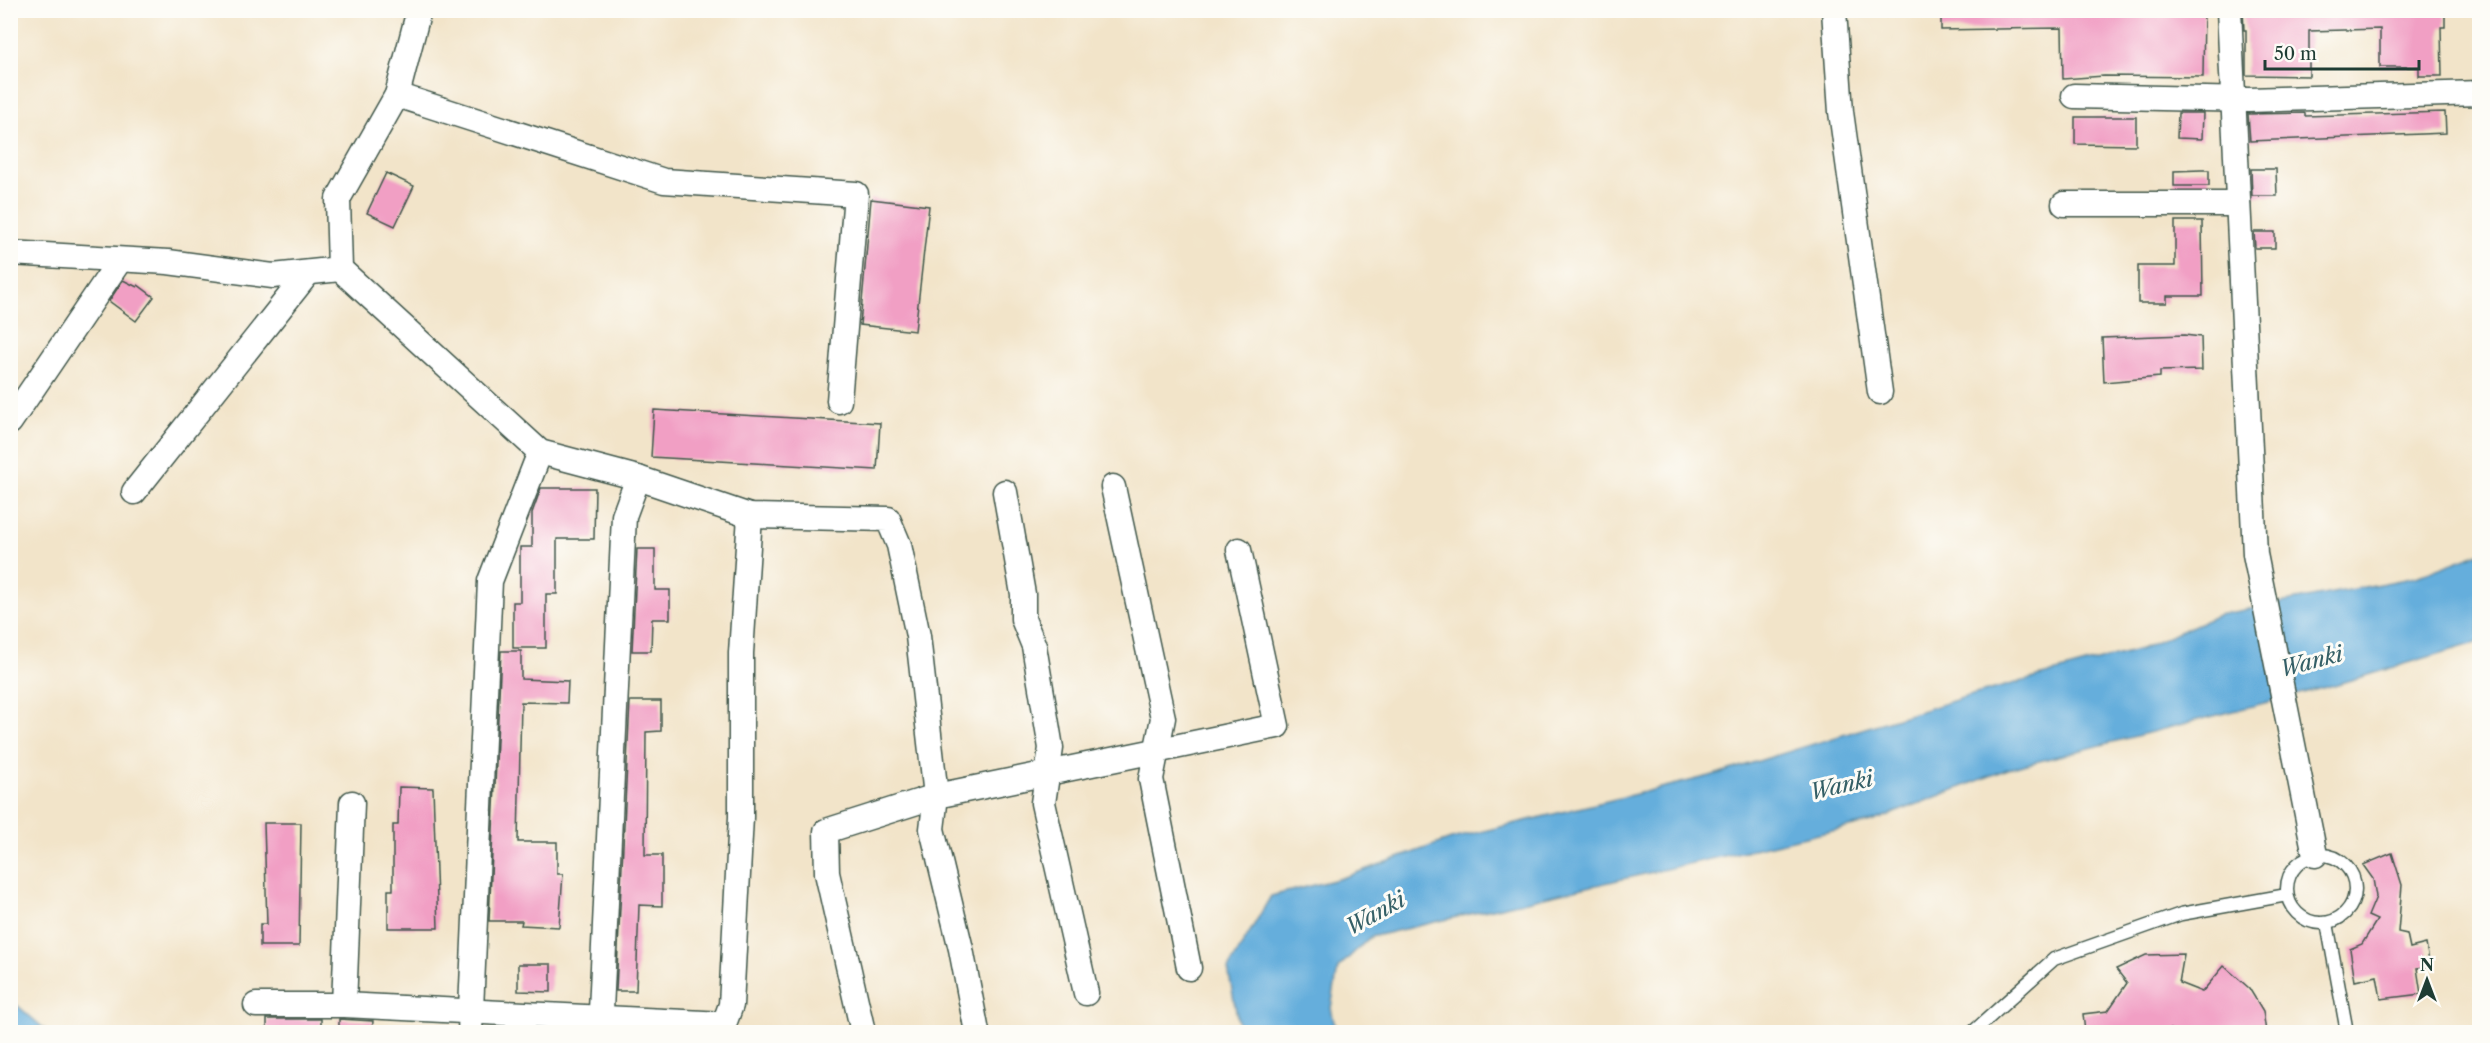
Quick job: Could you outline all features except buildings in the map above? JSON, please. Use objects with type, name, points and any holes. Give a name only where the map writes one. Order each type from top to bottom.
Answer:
[{"type":"street","points":[[419,10],[397,95],[338,199],[340,269],[540,452],[638,478],[750,516],[888,519],[899,545],[918,636],[936,796],[932,829],[961,949],[977,1032]]},
{"type":"street","points":[[1834,10],[1841,112],[1880,392]]},
{"type":"street","points":[[2229,10],[2255,554],[2314,855]]},
{"type":"street","points":[[2074,96],[2233,98],[2480,93]]},
{"type":"street","points":[[397,95],[664,181],[856,194],[839,401]]},
{"type":"street","points":[[2064,204],[2238,204]]},
{"type":"street","points":[[10,253],[168,262],[273,276],[340,269]]},
{"type":"street","points":[[10,422],[120,260]]},
{"type":"street","points":[[134,492],[308,273]]},
{"type":"street","points":[[470,1022],[490,581],[540,452]]},
{"type":"street","points":[[600,1026],[624,516],[638,478]]},
{"type":"street","points":[[1113,487],[1163,718],[1151,779],[1189,968]]},
{"type":"street","points":[[1005,492],[1023,594],[1023,619],[1034,646],[1051,748],[1043,803],[1086,993]]},
{"type":"street","points":[[256,1005],[344,1005],[470,1022],[724,1028],[731,1005],[740,840],[741,653],[750,516]]},
{"type":"street","points":[[863,1032],[827,873],[826,831],[936,796],[1276,726],[1239,550]]},
{"type":"street","points":[[344,1005],[352,803]]},
{"type":"lane","points":[[2314,855],[2328,855],[2341,860],[2350,870],[2355,883],[2355,896],[2350,909],[2340,918],[2327,923],[2314,923],[2301,918],[2292,908],[2287,895],[2287,882],[2292,869],[2302,860],[2314,855]]},
{"type":"lane","points":[[1973,1032],[2054,959],[2181,914],[2287,895]]},
{"type":"lane","points":[[2327,923],[2347,1032]]},
{"type":"water","name":"Wanki","points":[[2479,553],[2479,642],[2334,685],[2008,769],[1871,822],[1370,937],[1338,968],[1331,1008],[1336,1032],[1240,1032],[1228,969],[1271,896],[1342,878],[1451,839],[1710,776],[1972,695],[2141,649],[2218,615],[2416,577]]},
{"type":"water","points":[[11,1000],[48,1032],[11,1032]]}]
